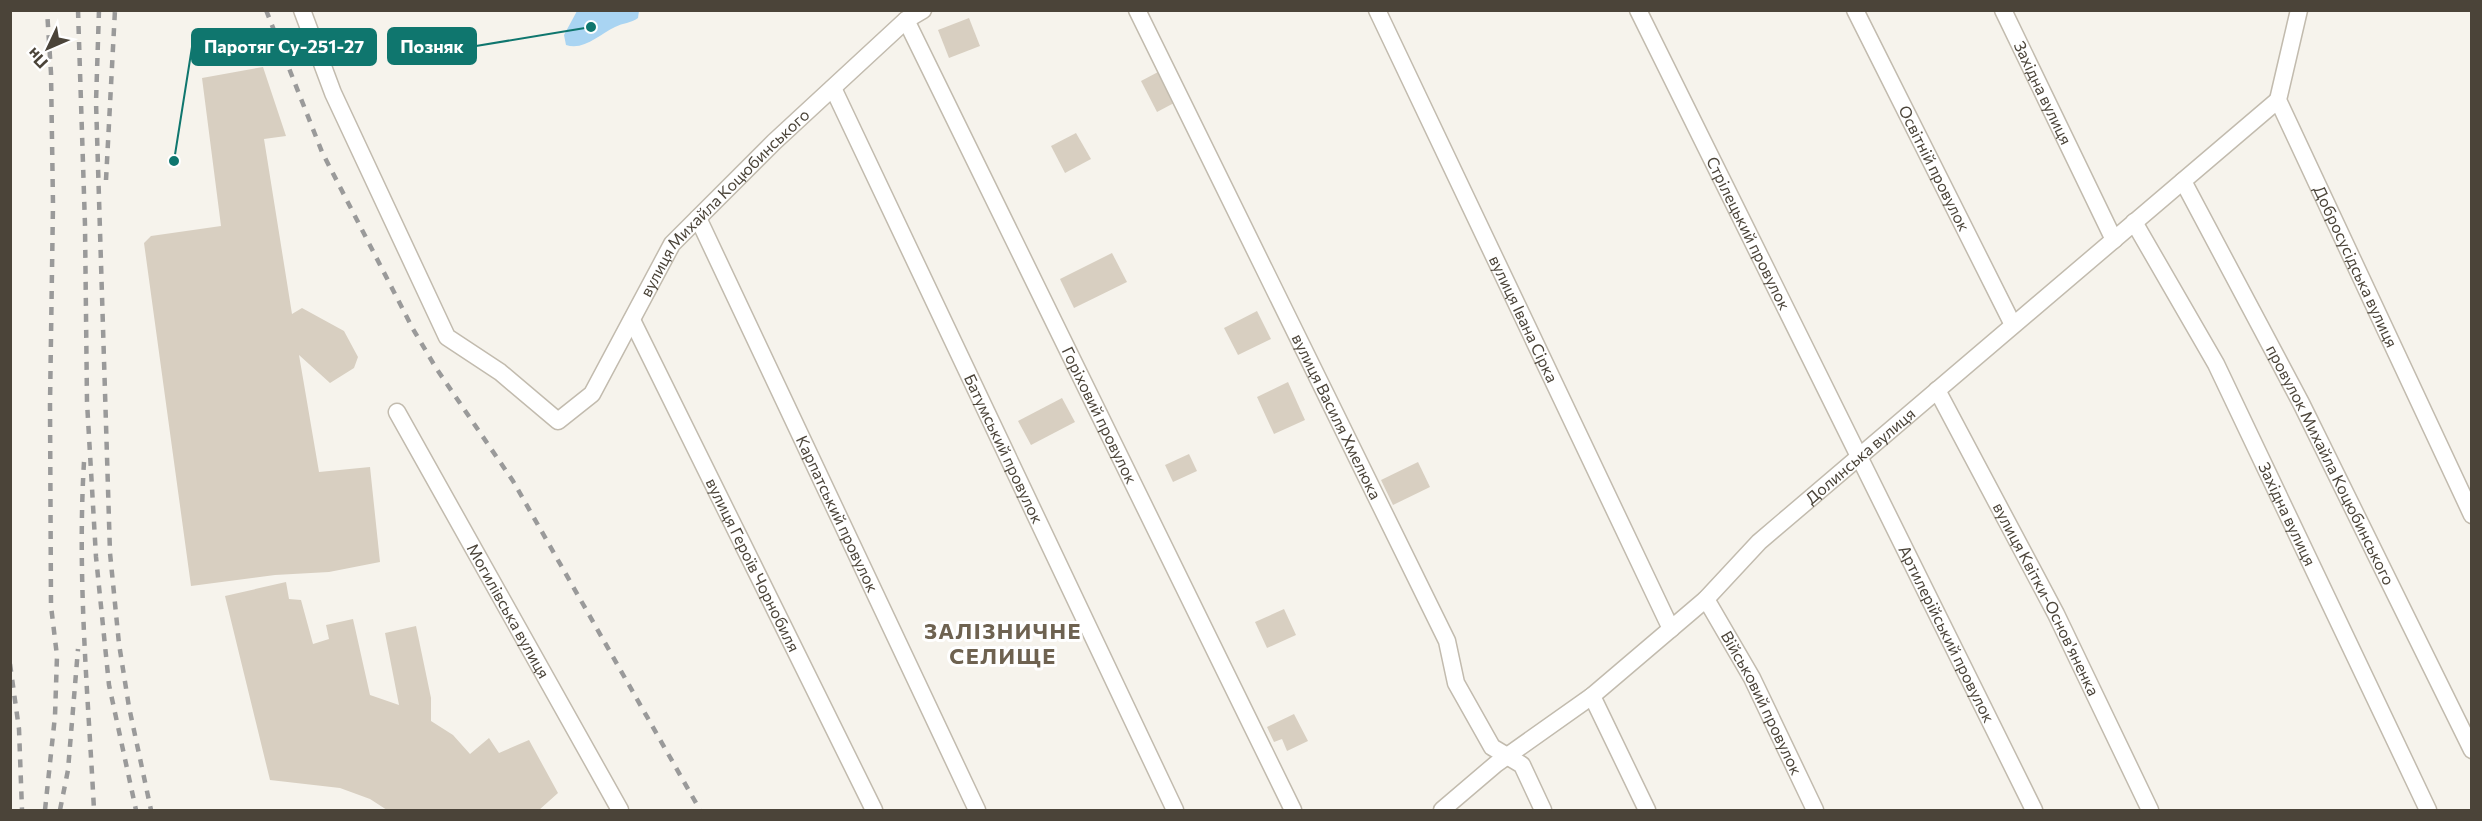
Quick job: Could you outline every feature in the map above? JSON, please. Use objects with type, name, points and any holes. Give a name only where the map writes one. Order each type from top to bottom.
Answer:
[{"type":"street","name":"вулиця Михайла Коцюбинського","points":[[302,10],[333,93],[447,337],[500,372],[558,421],[592,394],[672,244],[833,88],[906,20],[923,10]]},
{"type":"street","name":"вулиця Василя Хмелюка","points":[[1137,10],[1447,641],[1455,683],[1492,747],[1522,765],[1543,810]]},
{"type":"street","name":"вулиця Івана Сірка","points":[[1377,10],[1671,629]]},
{"type":"street","name":"Стрілецький провулок","points":[[1638,10],[1860,456]]},
{"type":"street","name":"Освітній провулок","points":[[1855,10],[2013,325]]},
{"type":"street","name":"Західна вулиця","points":[[2003,10],[2114,240]]},
{"type":"street","points":[[2278,100],[2299,10]]},
{"type":"street","name":"Горіховий провулок","points":[[906,20],[1293,810]]},
{"type":"street","name":"Батумський провулок","points":[[833,88],[1175,810]]},
{"type":"street","name":"Долинська вулиця","points":[[1442,810],[1507,756],[1592,696],[1671,629],[1706,599],[1758,542],[2278,100]]},
{"type":"street","name":"Добросусідська вулиця","points":[[2278,100],[2472,515]]},
{"type":"street","name":"провулок Михайла Коцюбинського","points":[[2183,181],[2301,403],[2472,750]]},
{"type":"street","name":"Карпатський провулок","points":[[698,218],[977,810]]},
{"type":"street","name":"Західна вулиця","points":[[2134,222],[2216,364],[2428,810]]},
{"type":"street","name":"вулиця Героїв Чорнобиля","points":[[632,320],[874,810]]},
{"type":"street","name":"вулиця Квітки-Основ'яненка","points":[[1937,390],[2056,614],[2150,810]]},
{"type":"street","name":"Могилівська вулиця","points":[[397,412],[620,810]]},
{"type":"street","name":"Артилерійський провулок","points":[[1860,456],[2034,810]]},
{"type":"street","name":"Військовий провулок","points":[[1706,599],[1752,678],[1815,810]]},
{"type":"street","points":[[1592,696],[1647,810]]},
{"type":"water","points":[[577,11],[639,11],[638,18],[635,20],[615,27],[592,41],[579,46],[566,45],[564,35]]},
{"type":"building","points":[[969,18],[980,46],[949,58],[938,30]]},
{"type":"building","points":[[263,67],[286,136],[264,139],[292,314],[302,308],[344,331],[358,357],[354,368],[330,383],[299,355],[319,472],[370,467],[380,562],[329,572],[275,575],[191,586],[144,243],[151,236],[221,226],[202,78]]},
{"type":"building","points":[[1158,72],[1174,103],[1157,112],[1141,81]]},
{"type":"building","points":[[1076,133],[1091,159],[1065,173],[1051,146]]},
{"type":"building","points":[[1112,253],[1127,282],[1074,308],[1060,279]]},
{"type":"building","points":[[1257,311],[1271,339],[1238,355],[1224,328]]},
{"type":"building","points":[[1288,382],[1305,420],[1274,434],[1257,397]]},
{"type":"building","points":[[1062,398],[1075,422],[1031,445],[1018,421]]},
{"type":"building","points":[[1189,454],[1197,471],[1173,482],[1165,465]]},
{"type":"building","points":[[1418,462],[1430,487],[1393,505],[1381,480]]},
{"type":"building","points":[[286,582],[289,599],[301,600],[313,644],[329,639],[326,625],[353,619],[370,695],[399,705],[385,633],[416,626],[431,698],[431,721],[453,735],[470,754],[489,738],[499,753],[529,740],[558,793],[539,810],[387,810],[370,799],[340,788],[270,780],[225,596]]},
{"type":"building","points":[[1284,609],[1296,635],[1267,648],[1255,622]]},
{"type":"building","points":[[1294,714],[1308,741],[1287,751],[1282,739],[1274,742],[1267,727]]},
{"type":"railway","points":[[45,810],[55,716],[57,656],[51,606],[50,404],[53,204],[51,73],[47,10]]},
{"type":"railway","points":[[78,10],[85,225],[87,402],[96,557],[109,685],[136,810]]},
{"type":"railway","points":[[99,10],[96,102],[110,553],[119,644],[129,707],[151,810]]},
{"type":"railway","points":[[106,180],[115,10]]},
{"type":"railway","points":[[266,10],[322,152],[413,329],[436,368],[513,481],[700,810]]},
{"type":"railway","points":[[84,462],[83,592],[94,810]]},
{"type":"railway","points":[[60,810],[68,770],[78,649]]},
{"type":"railway","points":[[10,664],[19,729],[22,810]]},
{"type":"place","name":"Позняк","points":[[591,27]]},
{"type":"place","name":"Паротяг Су-251-27","points":[[174,161]]},
{"type":"district","name":"ЗАЛІЗНИЧНЕ СЕЛИЩЕ","points":[[1003,644]]}]
